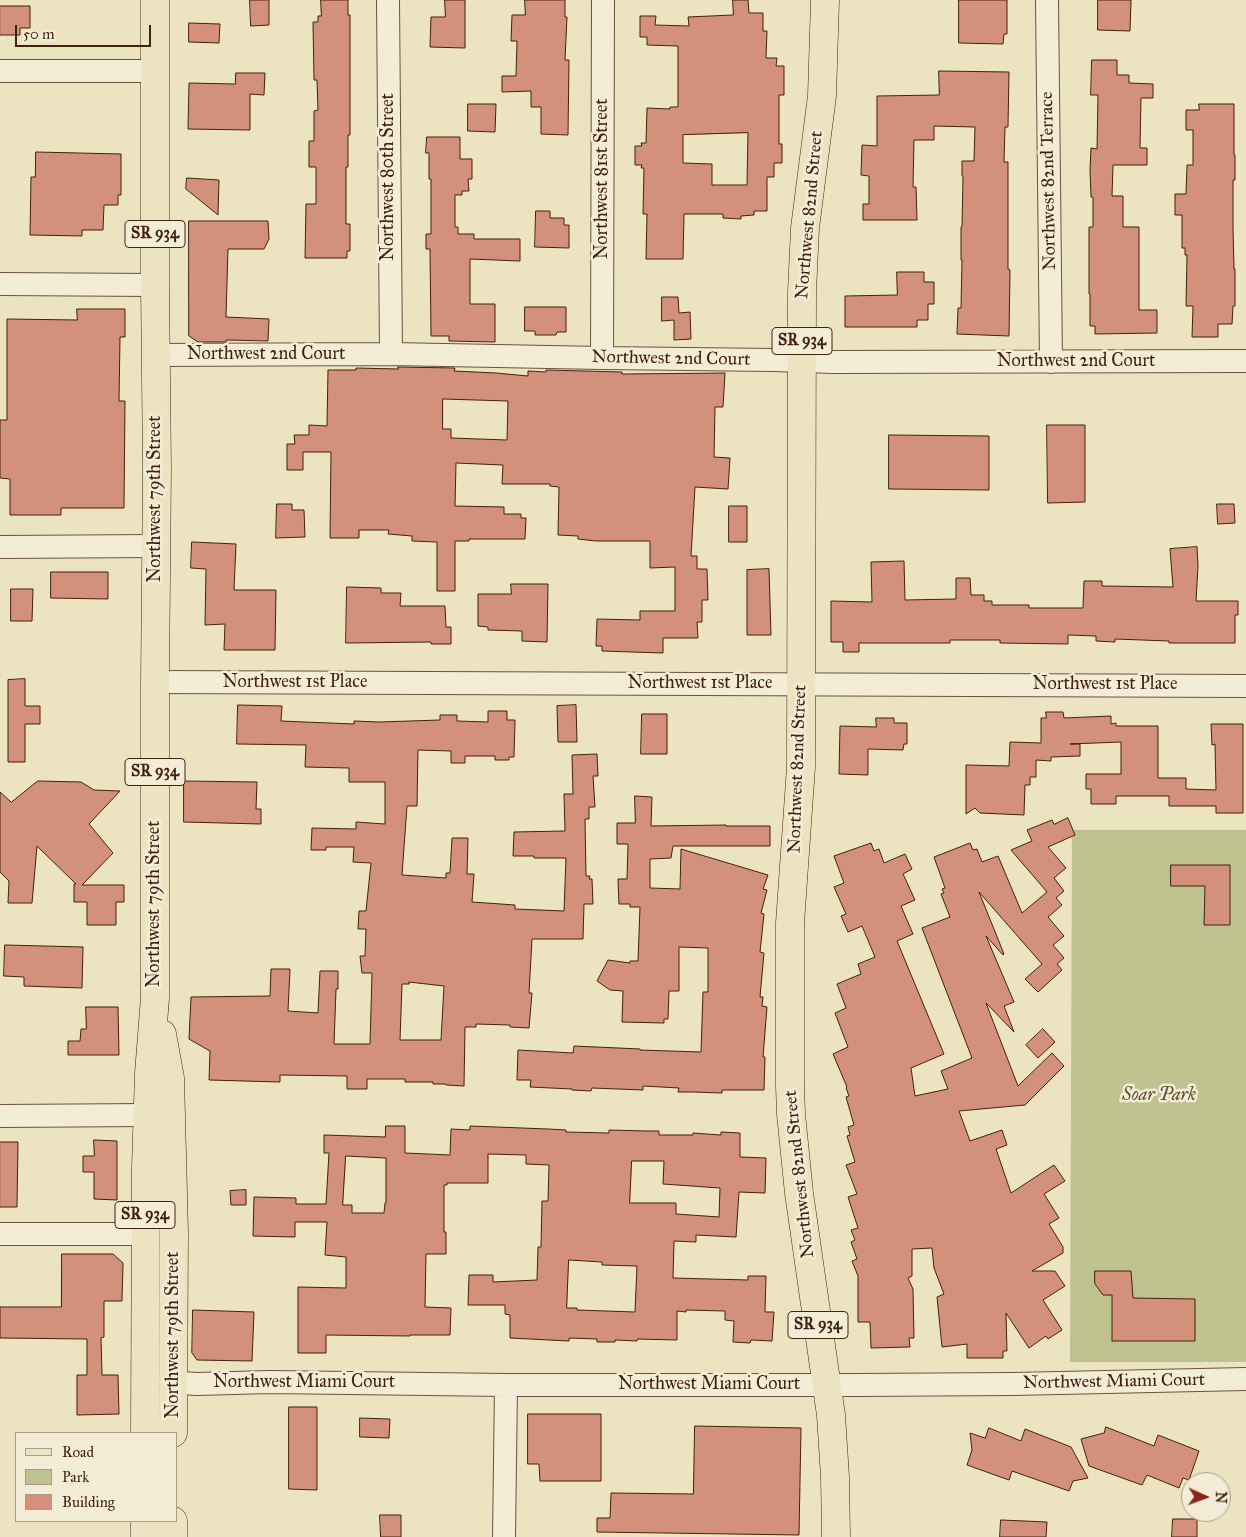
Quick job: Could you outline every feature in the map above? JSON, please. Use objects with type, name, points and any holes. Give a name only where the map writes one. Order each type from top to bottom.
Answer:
[{"type":"main road","name":"Northwest 79th Street","points":[[145,1432],[145,1234],[149,1073],[155,998],[157,469],[155,355],[155,0]]},
{"type":"main road","name":"Northwest 82nd Street","points":[[825,0],[822,96],[805,228],[802,292],[801,775],[790,923],[790,1086],[799,1193],[834,1447],[836,1537]]},
{"type":"main road","name":"Northwest 79th Street","points":[[155,998],[170,1078],[174,1232],[174,1432]]},
{"type":"main road","points":[[145,1234],[164,1361],[174,1380]]},
{"type":"main road","points":[[145,1522],[145,1537]]},
{"type":"main road","points":[[173,1522],[173,1537]]},
{"type":"street","name":"Northwest 80th Street","points":[[388,0],[391,354]]},
{"type":"street","name":"Northwest 81st Street","points":[[602,358],[603,0]]},
{"type":"street","name":"Northwest 82nd Terrace","points":[[1047,0],[1051,362]]},
{"type":"street","points":[[0,71],[155,72]]},
{"type":"street","points":[[0,284],[155,284]]},
{"type":"street","name":"Northwest 2nd Court","points":[[155,355],[391,354],[802,361],[1246,361]]},
{"type":"street","points":[[0,547],[156,546]]},
{"type":"street","name":"Northwest 1st Place","points":[[155,682],[1246,686]]},
{"type":"street","points":[[0,1116],[148,1116]]},
{"type":"street","points":[[0,1234],[145,1234]]},
{"type":"street","name":"Northwest Miami Court","points":[[174,1380],[181,1383],[197,1384],[270,1382],[826,1385],[1013,1384],[1246,1379]]},
{"type":"street","points":[[504,1537],[506,1384]]},
{"type":"green space","name":"Soar Park","points":[[1072,830],[1246,830],[1246,1362],[1070,1362]]},
{"type":"building","points":[[250,0],[269,0],[269,25],[251,26]]},
{"type":"building","points":[[321,0],[348,0],[348,15],[350,15],[350,135],[348,135],[348,167],[346,167],[346,224],[350,224],[350,251],[347,251],[347,258],[305,258],[306,204],[316,204],[316,167],[309,167],[309,141],[314,141],[314,111],[318,110],[317,80],[314,80],[313,22],[318,22],[318,16],[321,16]]},
{"type":"building","points":[[445,0],[465,0],[465,48],[430,47],[431,17],[445,17]]},
{"type":"building","points":[[525,0],[565,0],[565,17],[567,17],[565,60],[569,60],[568,135],[541,134],[541,107],[531,107],[531,91],[502,92],[502,76],[516,76],[517,41],[511,41],[512,15],[525,15]]},
{"type":"building","points":[[733,0],[748,0],[749,13],[763,13],[763,31],[767,31],[766,58],[777,58],[776,66],[784,66],[784,95],[779,95],[779,144],[782,144],[782,163],[774,163],[774,177],[767,177],[767,211],[754,211],[754,215],[741,216],[741,219],[723,218],[723,214],[684,214],[683,259],[646,259],[647,214],[643,214],[644,168],[641,168],[642,165],[635,165],[635,146],[642,146],[641,143],[646,143],[647,108],[670,109],[670,107],[678,107],[678,46],[647,45],[647,37],[640,37],[640,16],[656,16],[655,25],[689,26],[688,17],[733,15]],"holes":[[[748,133],[747,185],[712,185],[712,164],[683,163],[683,135]]]},
{"type":"building","points":[[959,0],[1007,0],[1007,34],[1004,34],[1003,44],[959,43]]},
{"type":"building","points":[[1098,0],[1131,0],[1130,31],[1098,30]]},
{"type":"building","points":[[0,6],[30,6],[30,28],[20,28],[20,35],[0,35]]},
{"type":"building","points":[[189,23],[220,24],[219,43],[189,42]]},
{"type":"building","points":[[1092,60],[1117,60],[1117,75],[1129,75],[1129,83],[1153,84],[1153,98],[1141,98],[1140,148],[1147,148],[1147,165],[1113,165],[1112,196],[1123,196],[1123,227],[1139,227],[1139,310],[1157,310],[1157,333],[1095,334],[1095,326],[1090,326],[1089,227],[1093,227],[1093,197],[1091,197],[1090,170],[1091,148],[1097,149],[1098,95],[1091,95]]},
{"type":"building","points":[[939,71],[1009,72],[1008,127],[1005,127],[1004,162],[1008,162],[1009,336],[957,334],[958,308],[961,308],[962,161],[974,161],[975,127],[934,126],[934,140],[914,140],[913,187],[916,187],[917,220],[863,220],[863,204],[869,204],[869,176],[861,175],[862,145],[877,146],[877,96],[939,95]]},
{"type":"building","points":[[236,73],[265,73],[264,95],[250,94],[250,130],[188,129],[189,83],[235,84]]},
{"type":"building","points":[[468,104],[496,104],[495,132],[468,131]]},
{"type":"building","points":[[1199,104],[1234,104],[1235,180],[1233,180],[1233,228],[1235,306],[1233,306],[1232,324],[1218,324],[1218,337],[1192,337],[1193,306],[1186,306],[1187,255],[1185,255],[1185,248],[1182,248],[1182,215],[1175,215],[1175,194],[1186,194],[1187,165],[1193,165],[1193,130],[1186,130],[1186,110],[1199,110]]},
{"type":"building","points":[[427,137],[460,137],[460,159],[472,159],[472,179],[468,179],[469,191],[462,191],[462,195],[455,195],[455,227],[458,227],[458,234],[474,234],[474,239],[520,239],[520,261],[470,259],[470,304],[495,304],[495,342],[449,341],[449,336],[431,336],[430,249],[426,249],[426,234],[431,234],[431,179],[429,179],[429,153],[426,153]]},
{"type":"building","points":[[36,152],[121,154],[121,195],[118,195],[118,205],[104,205],[103,230],[82,230],[82,236],[30,235],[31,177],[35,177]]},
{"type":"building","points":[[187,178],[219,180],[218,215],[186,189]]},
{"type":"building","points":[[536,211],[550,211],[550,218],[564,218],[564,225],[569,225],[569,248],[535,247]]},
{"type":"building","points":[[189,221],[268,221],[269,239],[264,249],[228,249],[226,317],[269,319],[268,341],[226,340],[226,342],[198,342],[189,336]]},
{"type":"building","points":[[897,272],[924,272],[924,282],[934,282],[934,304],[928,304],[928,320],[917,320],[917,327],[845,327],[845,296],[897,295]]},
{"type":"building","points":[[662,297],[678,297],[679,313],[690,312],[691,339],[674,340],[674,320],[662,321]]},
{"type":"building","points":[[525,307],[566,307],[566,332],[557,332],[556,335],[535,335],[535,331],[525,331]]},
{"type":"building","points":[[77,309],[125,309],[125,337],[120,337],[119,401],[125,401],[124,508],[61,508],[61,515],[10,515],[10,479],[0,478],[0,420],[7,420],[7,319],[77,320]]},
{"type":"building","points":[[398,367],[455,368],[454,371],[528,376],[528,371],[546,372],[546,370],[622,372],[622,374],[725,373],[723,407],[715,407],[714,457],[730,458],[728,489],[695,487],[691,556],[697,556],[697,569],[707,569],[708,600],[702,600],[702,622],[697,622],[698,638],[663,638],[663,653],[602,651],[602,646],[596,646],[597,619],[640,620],[640,611],[675,611],[675,567],[650,568],[650,541],[596,541],[578,539],[578,536],[558,535],[559,487],[550,486],[550,484],[502,484],[503,465],[456,463],[455,506],[504,507],[504,514],[521,514],[521,518],[526,518],[525,539],[469,539],[469,541],[455,541],[455,591],[437,591],[437,542],[412,541],[412,536],[388,534],[389,530],[359,530],[359,538],[330,538],[331,452],[303,452],[303,470],[287,470],[287,444],[295,444],[294,435],[309,435],[309,425],[327,426],[328,370],[356,370],[356,368],[398,369]],"holes":[[[443,399],[508,401],[507,440],[451,438],[451,429],[443,429]]]},
{"type":"building","points":[[1047,425],[1085,425],[1085,502],[1048,503]]},
{"type":"building","points":[[889,435],[989,436],[989,490],[889,489]]},
{"type":"building","points":[[277,504],[292,504],[292,510],[304,510],[305,537],[276,538]]},
{"type":"building","points":[[1217,504],[1234,504],[1235,523],[1218,524]]},
{"type":"building","points":[[729,506],[747,506],[747,542],[729,542]]},
{"type":"building","points":[[192,542],[236,544],[234,590],[276,590],[275,650],[224,650],[225,624],[205,625],[206,569],[191,568]]},
{"type":"building","points":[[1197,547],[1196,601],[1238,601],[1238,615],[1235,615],[1235,643],[1169,643],[1169,641],[1115,639],[1115,642],[1096,641],[1096,636],[1068,635],[1068,644],[1000,643],[1000,640],[950,640],[950,643],[859,643],[859,652],[843,652],[843,642],[831,642],[831,601],[872,602],[871,562],[904,561],[905,600],[956,599],[956,578],[970,578],[971,595],[984,595],[984,601],[992,601],[992,605],[1029,605],[1029,608],[1083,608],[1084,581],[1102,581],[1102,586],[1173,587],[1170,549]]},
{"type":"building","points":[[769,569],[771,635],[747,635],[747,570]]},
{"type":"building","points":[[51,572],[108,572],[108,599],[51,598]]},
{"type":"building","points":[[511,584],[548,584],[547,642],[522,641],[522,631],[488,630],[488,627],[478,626],[478,594],[511,594]]},
{"type":"building","points":[[347,587],[381,588],[381,593],[401,593],[400,606],[445,606],[446,627],[451,627],[451,644],[431,644],[431,642],[346,643]]},
{"type":"building","points":[[11,589],[33,589],[32,621],[11,621]]},
{"type":"building","points":[[25,679],[25,706],[40,706],[40,724],[25,724],[25,762],[8,762],[8,680]]},
{"type":"building","points":[[238,705],[282,706],[281,721],[354,724],[354,721],[440,720],[440,715],[457,715],[457,721],[488,722],[488,711],[507,711],[507,720],[515,720],[514,757],[509,757],[509,760],[495,760],[495,756],[465,756],[465,763],[451,763],[451,751],[418,750],[417,806],[407,806],[402,875],[446,878],[446,873],[450,873],[452,838],[468,838],[467,874],[474,874],[472,902],[515,905],[515,909],[564,911],[566,858],[513,856],[514,832],[565,831],[564,794],[573,794],[572,755],[597,754],[598,776],[593,776],[595,807],[589,807],[589,819],[585,819],[586,876],[590,876],[589,879],[592,879],[593,904],[584,904],[583,939],[532,939],[529,993],[532,993],[529,1028],[510,1027],[510,1025],[476,1024],[476,1027],[465,1027],[464,1086],[433,1084],[433,1082],[405,1082],[405,1079],[367,1079],[367,1089],[347,1089],[347,1076],[280,1075],[280,1082],[209,1080],[210,1051],[189,1039],[191,997],[270,996],[271,969],[290,969],[288,1011],[318,1013],[320,971],[338,971],[334,1044],[370,1044],[372,973],[362,973],[360,956],[365,956],[366,929],[358,929],[359,911],[366,911],[371,863],[353,862],[354,847],[326,847],[326,850],[311,850],[312,828],[356,829],[356,822],[385,824],[385,782],[349,782],[349,768],[305,767],[306,745],[237,744]],"holes":[[[409,982],[444,986],[441,1040],[400,1040],[402,984],[409,984]]]},
{"type":"building","points":[[576,705],[577,742],[558,742],[557,706]]},
{"type":"building","points":[[1046,712],[1063,712],[1064,718],[1111,716],[1111,724],[1116,723],[1116,726],[1158,726],[1158,778],[1186,778],[1186,789],[1216,790],[1215,744],[1212,745],[1211,724],[1243,724],[1243,813],[1216,813],[1216,806],[1169,806],[1169,796],[1116,796],[1116,804],[1091,804],[1091,789],[1086,789],[1086,774],[1121,774],[1121,742],[1070,744],[1080,744],[1080,756],[1051,757],[1051,761],[1036,760],[1036,777],[1030,777],[1030,785],[1025,785],[1024,815],[980,813],[975,808],[966,814],[966,765],[1009,766],[1010,742],[1041,743],[1041,718],[1046,718]]},
{"type":"building","points":[[642,714],[667,714],[667,754],[641,754]]},
{"type":"building","points":[[876,718],[894,718],[894,723],[907,723],[907,744],[904,744],[903,750],[868,749],[868,775],[839,774],[840,726],[876,727]]},
{"type":"building","points":[[38,781],[81,782],[94,790],[120,791],[89,824],[113,853],[82,885],[124,885],[124,902],[116,902],[116,925],[87,925],[87,902],[74,902],[74,884],[76,884],[37,846],[32,903],[8,903],[9,881],[0,872],[0,792],[11,802]]},
{"type":"building","points":[[184,781],[257,782],[256,809],[261,809],[261,824],[184,822]]},
{"type":"building","points":[[635,796],[652,797],[651,826],[770,826],[770,846],[673,846],[671,858],[650,859],[650,888],[680,889],[681,849],[768,875],[763,889],[767,890],[761,913],[764,914],[760,952],[764,953],[760,997],[763,997],[762,1006],[767,1007],[763,1057],[765,1057],[764,1090],[722,1090],[722,1093],[678,1092],[679,1088],[643,1086],[643,1090],[592,1088],[591,1091],[530,1087],[531,1080],[517,1080],[518,1050],[573,1053],[574,1046],[701,1052],[703,992],[708,992],[708,948],[679,947],[679,991],[669,991],[668,1019],[664,1019],[664,1023],[622,1022],[623,991],[610,990],[597,981],[608,960],[630,963],[630,961],[638,961],[640,907],[630,907],[630,904],[619,904],[618,879],[627,879],[628,844],[617,844],[617,823],[635,823]]},
{"type":"building","points":[[1068,818],[1075,835],[1048,847],[1066,868],[1054,878],[1064,891],[1056,898],[1062,905],[1048,917],[1064,936],[1053,945],[1064,958],[1057,964],[1062,970],[1038,992],[1025,979],[1042,964],[979,892],[1004,954],[986,936],[1014,1002],[1004,1006],[1014,1032],[986,1003],[1018,1086],[1052,1053],[1064,1066],[1025,1105],[959,1111],[970,1141],[1002,1130],[1007,1145],[996,1149],[1011,1193],[1054,1165],[1065,1181],[1044,1194],[1059,1218],[1049,1224],[1063,1247],[1063,1253],[1032,1271],[1055,1271],[1065,1286],[1043,1300],[1062,1330],[1048,1339],[1046,1336],[1029,1348],[1006,1313],[1007,1351],[1003,1351],[1003,1358],[967,1358],[967,1344],[942,1347],[937,1297],[944,1294],[934,1268],[932,1248],[912,1249],[912,1276],[908,1278],[913,1289],[914,1338],[909,1338],[910,1347],[871,1348],[870,1322],[858,1322],[858,1276],[852,1261],[857,1259],[851,1242],[855,1240],[851,1230],[858,1228],[848,1197],[857,1194],[846,1165],[855,1162],[847,1136],[850,1135],[848,1127],[854,1125],[846,1097],[849,1096],[847,1087],[833,1054],[848,1047],[835,1013],[846,1008],[837,984],[861,974],[858,964],[875,957],[862,926],[848,932],[841,916],[846,914],[834,887],[844,883],[834,856],[871,843],[874,851],[879,849],[884,863],[905,854],[912,869],[903,874],[915,900],[901,906],[913,934],[897,941],[944,1054],[911,1068],[915,1096],[948,1089],[941,1071],[972,1058],[922,928],[950,917],[941,894],[944,893],[942,889],[945,888],[934,857],[970,843],[973,850],[977,849],[982,862],[998,856],[1022,913],[1047,892],[1011,850],[1032,841],[1027,830],[1052,820],[1054,824]]},
{"type":"building","points":[[1171,865],[1230,865],[1230,925],[1204,925],[1205,886],[1171,886]]},
{"type":"building","points":[[5,945],[83,947],[82,988],[24,986],[24,977],[4,976]]},
{"type":"building","points":[[86,1007],[118,1007],[119,1055],[68,1055],[68,1041],[80,1041],[81,1029],[86,1029]]},
{"type":"building","points":[[1043,1029],[1055,1042],[1038,1058],[1026,1045]]},
{"type":"building","points":[[386,1126],[405,1126],[405,1153],[450,1155],[451,1129],[470,1130],[470,1126],[566,1130],[566,1132],[609,1133],[609,1130],[659,1131],[659,1135],[693,1135],[693,1133],[721,1135],[721,1132],[740,1133],[740,1157],[766,1158],[765,1193],[739,1192],[736,1237],[696,1235],[696,1242],[674,1241],[673,1278],[748,1280],[748,1276],[766,1276],[765,1312],[774,1312],[772,1341],[751,1340],[750,1343],[733,1342],[734,1321],[725,1320],[725,1311],[686,1310],[686,1312],[677,1311],[677,1340],[637,1339],[637,1341],[615,1340],[615,1342],[597,1342],[597,1339],[569,1338],[569,1341],[510,1338],[510,1315],[505,1314],[505,1305],[468,1305],[469,1275],[493,1275],[493,1282],[537,1280],[538,1247],[541,1247],[542,1201],[548,1201],[549,1165],[526,1164],[526,1155],[488,1154],[488,1183],[447,1183],[447,1185],[444,1185],[446,1254],[426,1254],[425,1307],[451,1308],[450,1335],[326,1335],[326,1353],[298,1353],[298,1287],[346,1288],[346,1257],[325,1255],[327,1222],[295,1222],[295,1237],[253,1236],[254,1197],[296,1198],[296,1204],[326,1204],[329,1153],[324,1153],[324,1135],[385,1137]],"holes":[[[346,1156],[386,1158],[386,1203],[384,1213],[352,1213],[352,1205],[343,1205]],[[632,1161],[664,1161],[663,1184],[720,1188],[719,1217],[676,1214],[676,1203],[630,1203]],[[569,1260],[602,1262],[602,1265],[637,1266],[635,1312],[567,1308]]]},
{"type":"building","points":[[94,1140],[117,1141],[117,1200],[94,1199],[94,1172],[83,1172],[83,1156],[94,1156]]},
{"type":"building","points":[[0,1142],[18,1142],[17,1207],[0,1207]]},
{"type":"building","points":[[246,1190],[246,1205],[231,1205],[230,1191]]},
{"type":"building","points":[[62,1254],[113,1254],[123,1263],[122,1301],[104,1301],[104,1337],[101,1338],[102,1375],[118,1375],[119,1414],[77,1415],[77,1375],[87,1375],[87,1339],[0,1338],[0,1307],[61,1307]]},
{"type":"building","points":[[1095,1271],[1131,1271],[1133,1298],[1195,1299],[1195,1341],[1112,1341],[1112,1295],[1103,1295],[1095,1284]]},
{"type":"building","points":[[193,1310],[254,1312],[252,1361],[197,1360],[192,1353]]},
{"type":"building","points":[[289,1407],[317,1407],[317,1490],[289,1489]]},
{"type":"building","points":[[528,1414],[601,1414],[601,1481],[540,1481],[539,1464],[528,1464]]},
{"type":"building","points":[[360,1418],[390,1419],[389,1438],[360,1437]]},
{"type":"building","points":[[695,1426],[801,1428],[799,1535],[597,1532],[597,1518],[610,1518],[611,1493],[693,1494]]},
{"type":"building","points":[[1106,1427],[1154,1446],[1158,1435],[1199,1451],[1192,1472],[1181,1472],[1179,1488],[1147,1475],[1142,1485],[1089,1466],[1081,1439],[1104,1433]]},
{"type":"building","points":[[989,1428],[1021,1441],[1025,1429],[1071,1447],[1088,1478],[1073,1481],[1069,1491],[1012,1471],[1009,1480],[967,1465],[972,1450],[970,1433],[985,1438]]},
{"type":"building","points":[[380,1515],[401,1515],[401,1537],[381,1537]]},
{"type":"building","points":[[1173,1519],[1181,1519],[1181,1522],[1197,1522],[1197,1537],[1172,1537]]},
{"type":"building","points":[[1001,1520],[1047,1522],[1046,1537],[1000,1537]]}]
